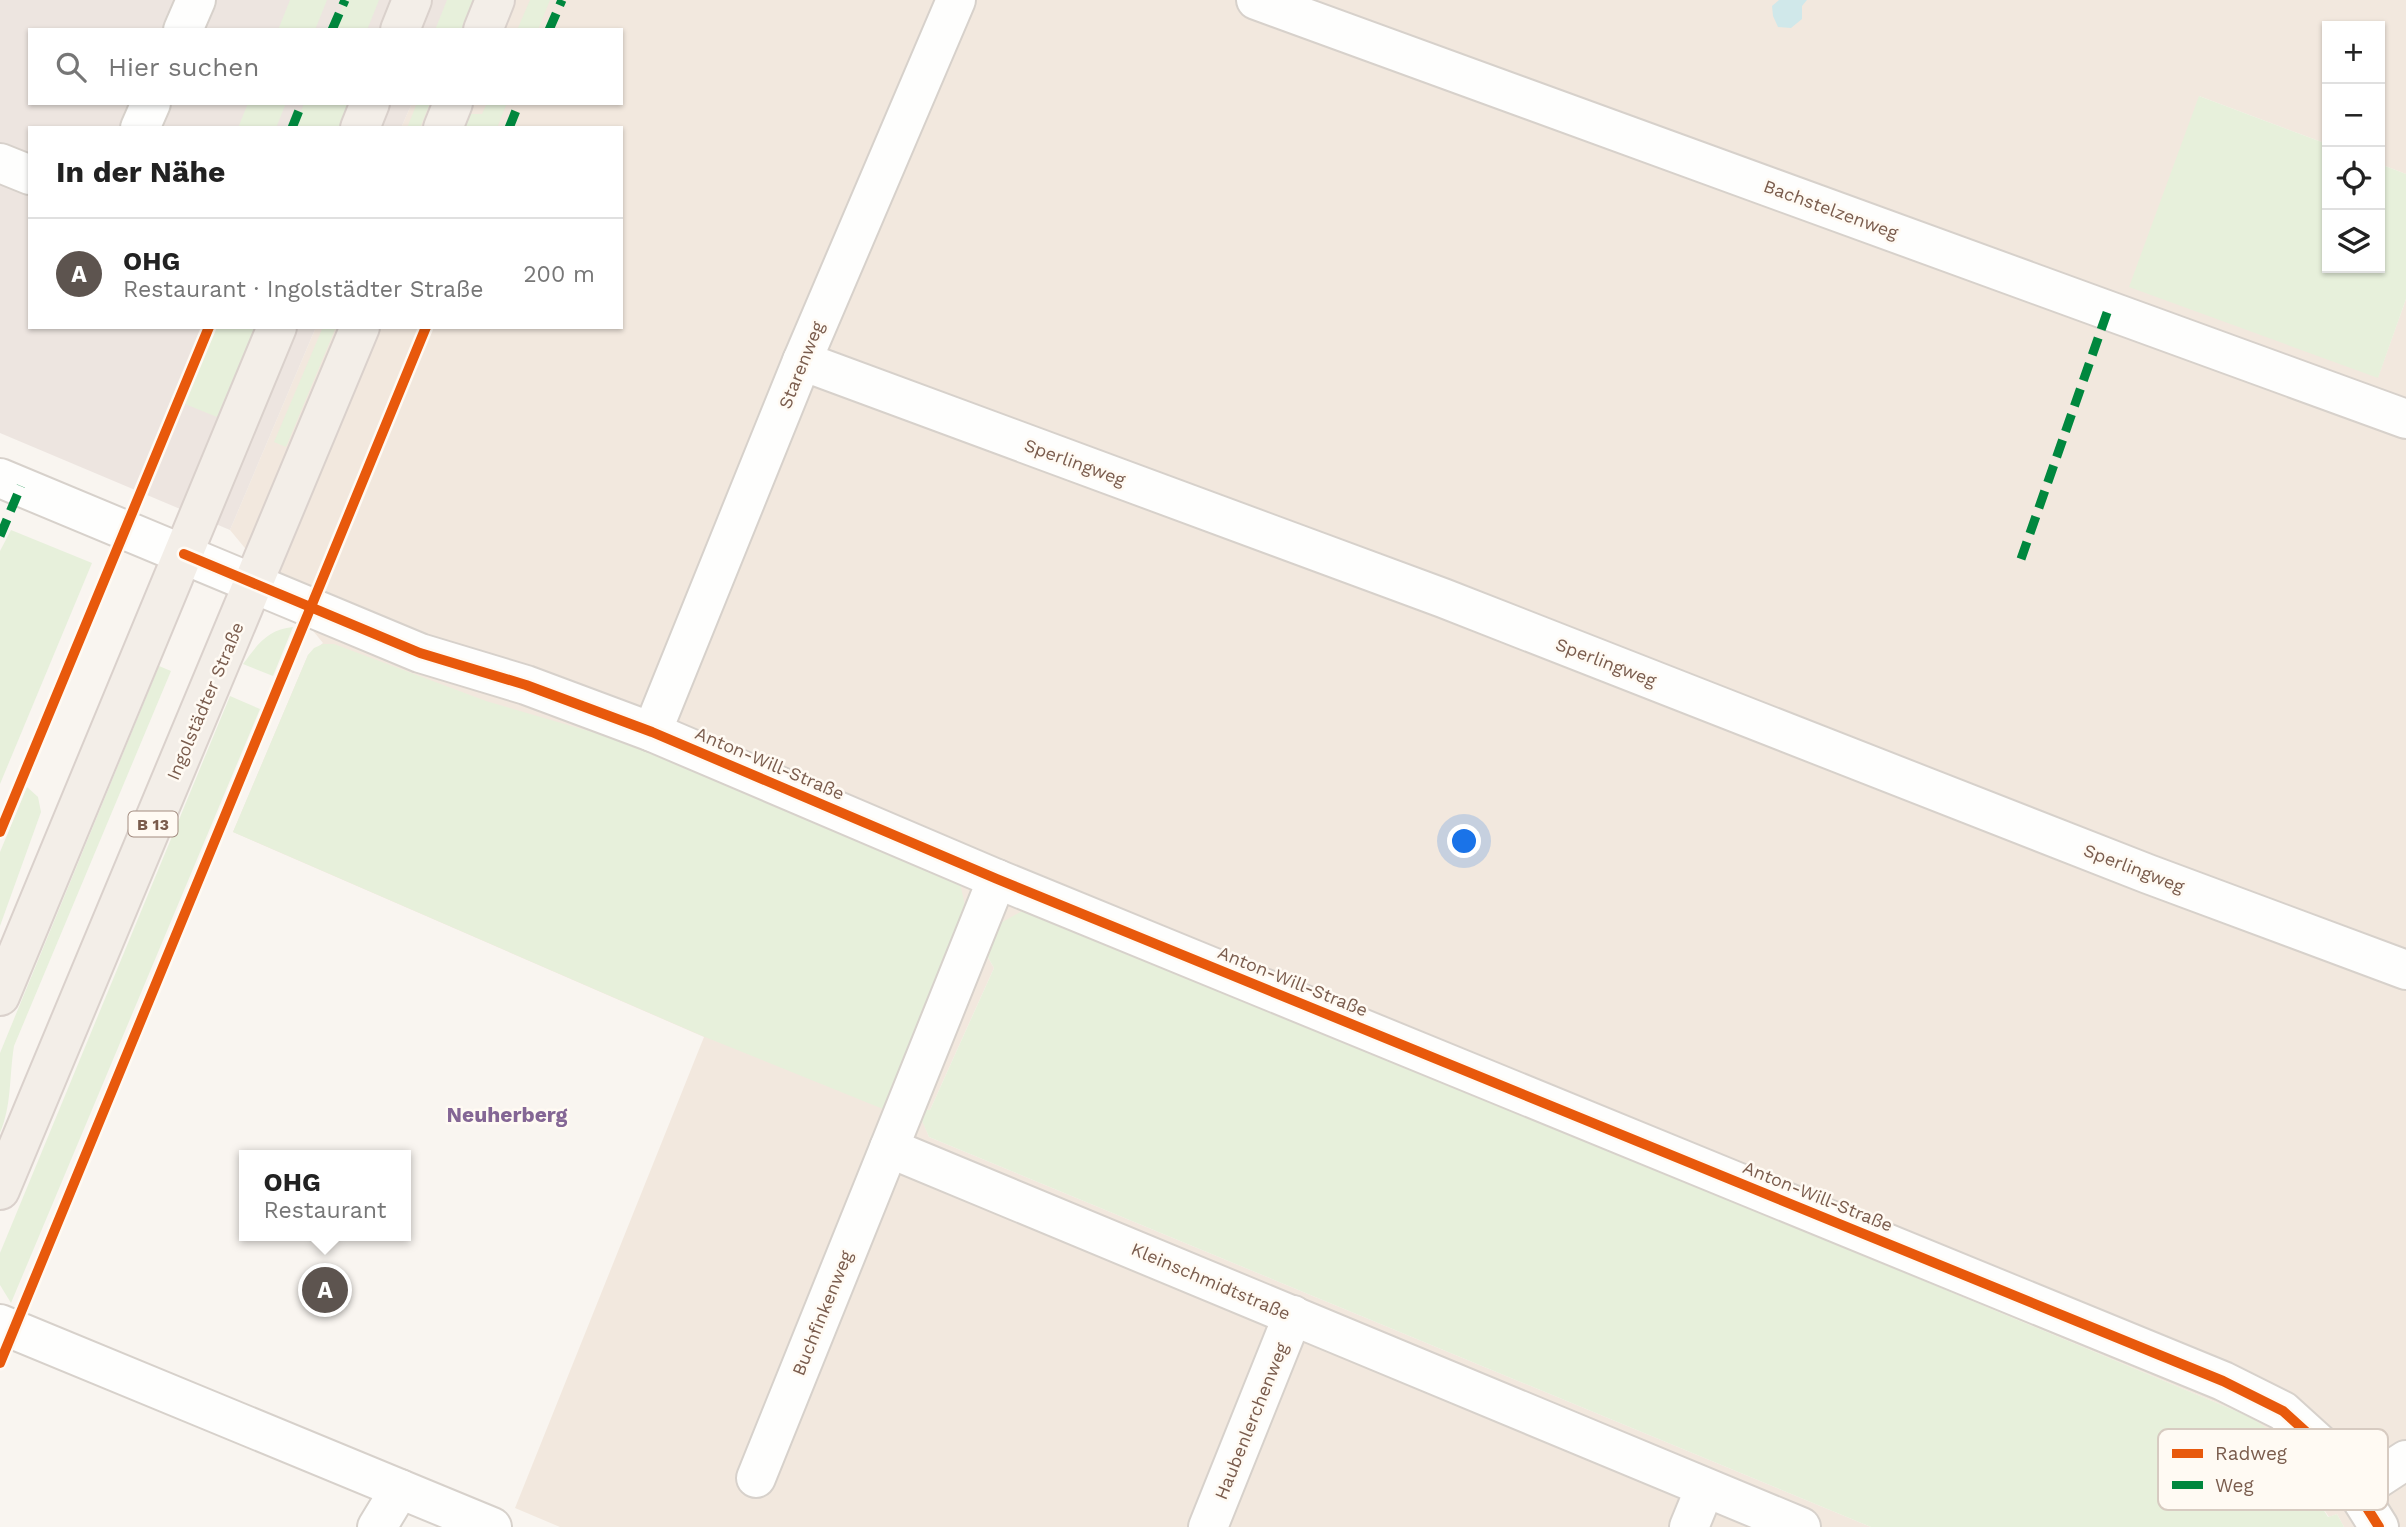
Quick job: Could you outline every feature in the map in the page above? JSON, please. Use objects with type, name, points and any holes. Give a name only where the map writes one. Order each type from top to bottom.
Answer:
[{"type":"main road","points":[[401,28],[412,0]]},
{"type":"main road","points":[[484,28],[495,0]]},
{"type":"main road","points":[[361,126],[369,105]]},
{"type":"main road","points":[[444,126],[452,105]]},
{"type":"main road","points":[[0,996],[276,329]]},
{"type":"main road","name":"Ingolstädter Straße","points":[[0,1190],[359,329]]},
{"type":"street","points":[[184,28],[196,0]]},
{"type":"street","name":"Starenweg","points":[[652,732],[802,361],[956,0]]},
{"type":"street","name":"Bachstelzenweg","points":[[1256,0],[2406,419]]},
{"type":"street","points":[[141,126],[150,105]]},
{"type":"street","points":[[0,163],[28,174]]},
{"type":"street","name":"Sperlingweg","points":[[802,361],[1456,603],[2148,874],[2406,970]]},
{"type":"street","name":"Anton-Will-Straße","points":[[0,478],[420,653],[526,685],[652,732],[997,878],[2222,1381],[2283,1411],[2303,1429]]},
{"type":"street","points":[[889,1148],[997,878]]},
{"type":"street","name":"Kleinschmidtstraße","points":[[889,1148],[1801,1527]]},
{"type":"street","name":"Buchfinkenweg","points":[[756,1478],[889,1148]]},
{"type":"street","name":"Haubenlerchenweg","points":[[1208,1527],[1293,1315]]},
{"type":"street","points":[[0,1324],[492,1527]]},
{"type":"street","points":[[2388,1472],[2406,1460]]},
{"type":"street","points":[[1689,1527],[1705,1488]]},
{"type":"street","points":[[377,1527],[400,1489]]},
{"type":"street","name":"Anton-Will-Straße","points":[[2368,1510],[2379,1527]]},
{"type":"shaded area","points":[[0,0],[456,0],[444,28],[28,28],[28,105],[411,105],[402,126],[28,126],[28,329],[315,329],[230,530],[0,433]]},
{"type":"shaded area","points":[[456,0],[2406,0],[2406,174],[2385,166],[2385,21],[2322,21],[2322,142],[2199,96],[2378,377],[2406,299],[2406,1527],[2344,1527],[2337,1514],[2329,1517],[2324,1510],[2388,1510],[2388,1429],[2262,1429],[2248,1416],[1788,1224],[985,952],[994,968],[930,1110],[918,1109],[929,1137],[1871,1527],[560,1527],[515,1508],[704,1037],[233,832],[308,655],[323,643],[230,530],[315,329],[623,329],[623,126],[402,126],[411,105],[623,105],[623,28],[444,28]]},
{"type":"green space","points":[[290,0],[327,0],[316,28],[279,28]]},
{"type":"green space","points":[[345,0],[379,0],[368,28],[334,28]]},
{"type":"green space","points":[[447,0],[474,0],[462,28],[436,28]]},
{"type":"green space","points":[[530,0],[550,0],[539,28],[518,28]]},
{"type":"green space","points":[[2199,96],[2322,142],[2322,273],[2385,273],[2385,166],[2406,174],[2406,299],[2378,378],[2129,287]]},
{"type":"green space","points":[[247,105],[285,105],[277,126],[239,126]]},
{"type":"green space","points":[[303,105],[352,105],[343,126],[296,126]]},
{"type":"green space","points":[[416,105],[429,105],[421,126],[408,126]]},
{"type":"green space","points":[[486,105],[506,105],[498,126],[463,126],[468,114],[482,114]]},
{"type":"green space","points":[[215,329],[254,329],[217,417],[185,404]]},
{"type":"green space","points":[[322,329],[335,329],[286,447],[274,442]]},
{"type":"green space","points":[[11,530],[92,563],[0,784],[0,551]]},
{"type":"green space","points":[[293,627],[273,676],[243,664],[258,644],[270,635]]},
{"type":"green space","points":[[323,644],[334,644],[486,701],[623,741],[960,883],[966,910],[883,1109],[705,1037],[233,832],[308,655]]},
{"type":"green space","points":[[159,666],[171,671],[14,1046],[8,1101],[0,1133],[0,1053]]},
{"type":"green space","points":[[230,696],[260,709],[11,1303],[0,1285],[0,1253]]},
{"type":"green space","points":[[27,787],[38,797],[41,812],[0,926],[0,852]]},
{"type":"green space","points":[[1024,910],[2248,1416],[2268,1429],[2158,1429],[2158,1510],[2324,1510],[2328,1517],[2337,1514],[2344,1527],[1871,1527],[929,1137],[917,1109],[930,1110],[994,968],[985,952],[997,925]]},
{"type":"water","points":[[1779,0],[1807,0],[1802,6],[1802,19],[1791,28],[1778,27],[1773,16],[1772,6]]},
{"type":"marked path","points":[[333,28],[345,0]]},
{"type":"marked path","points":[[550,28],[562,0]]},
{"type":"marked path","points":[[293,126],[301,105]]},
{"type":"marked path","points":[[510,126],[518,105]]},
{"type":"marked path","points":[[2021,559],[2108,310]]},
{"type":"marked path","points":[[0,536],[21,486]]},
{"type":"cycle path","points":[[0,832],[208,329]]},
{"type":"cycle path","points":[[0,1363],[425,329]]},
{"type":"cycle path","points":[[184,554],[420,653],[526,685],[652,732],[997,879],[2223,1381],[2283,1411],[2303,1429]]},
{"type":"cycle path","points":[[2368,1510],[2379,1527]]},
{"type":"place","name":"OHG","points":[[325,1290]]},
{"type":"district","name":"Neuherberg","points":[[507,1114]]}]
